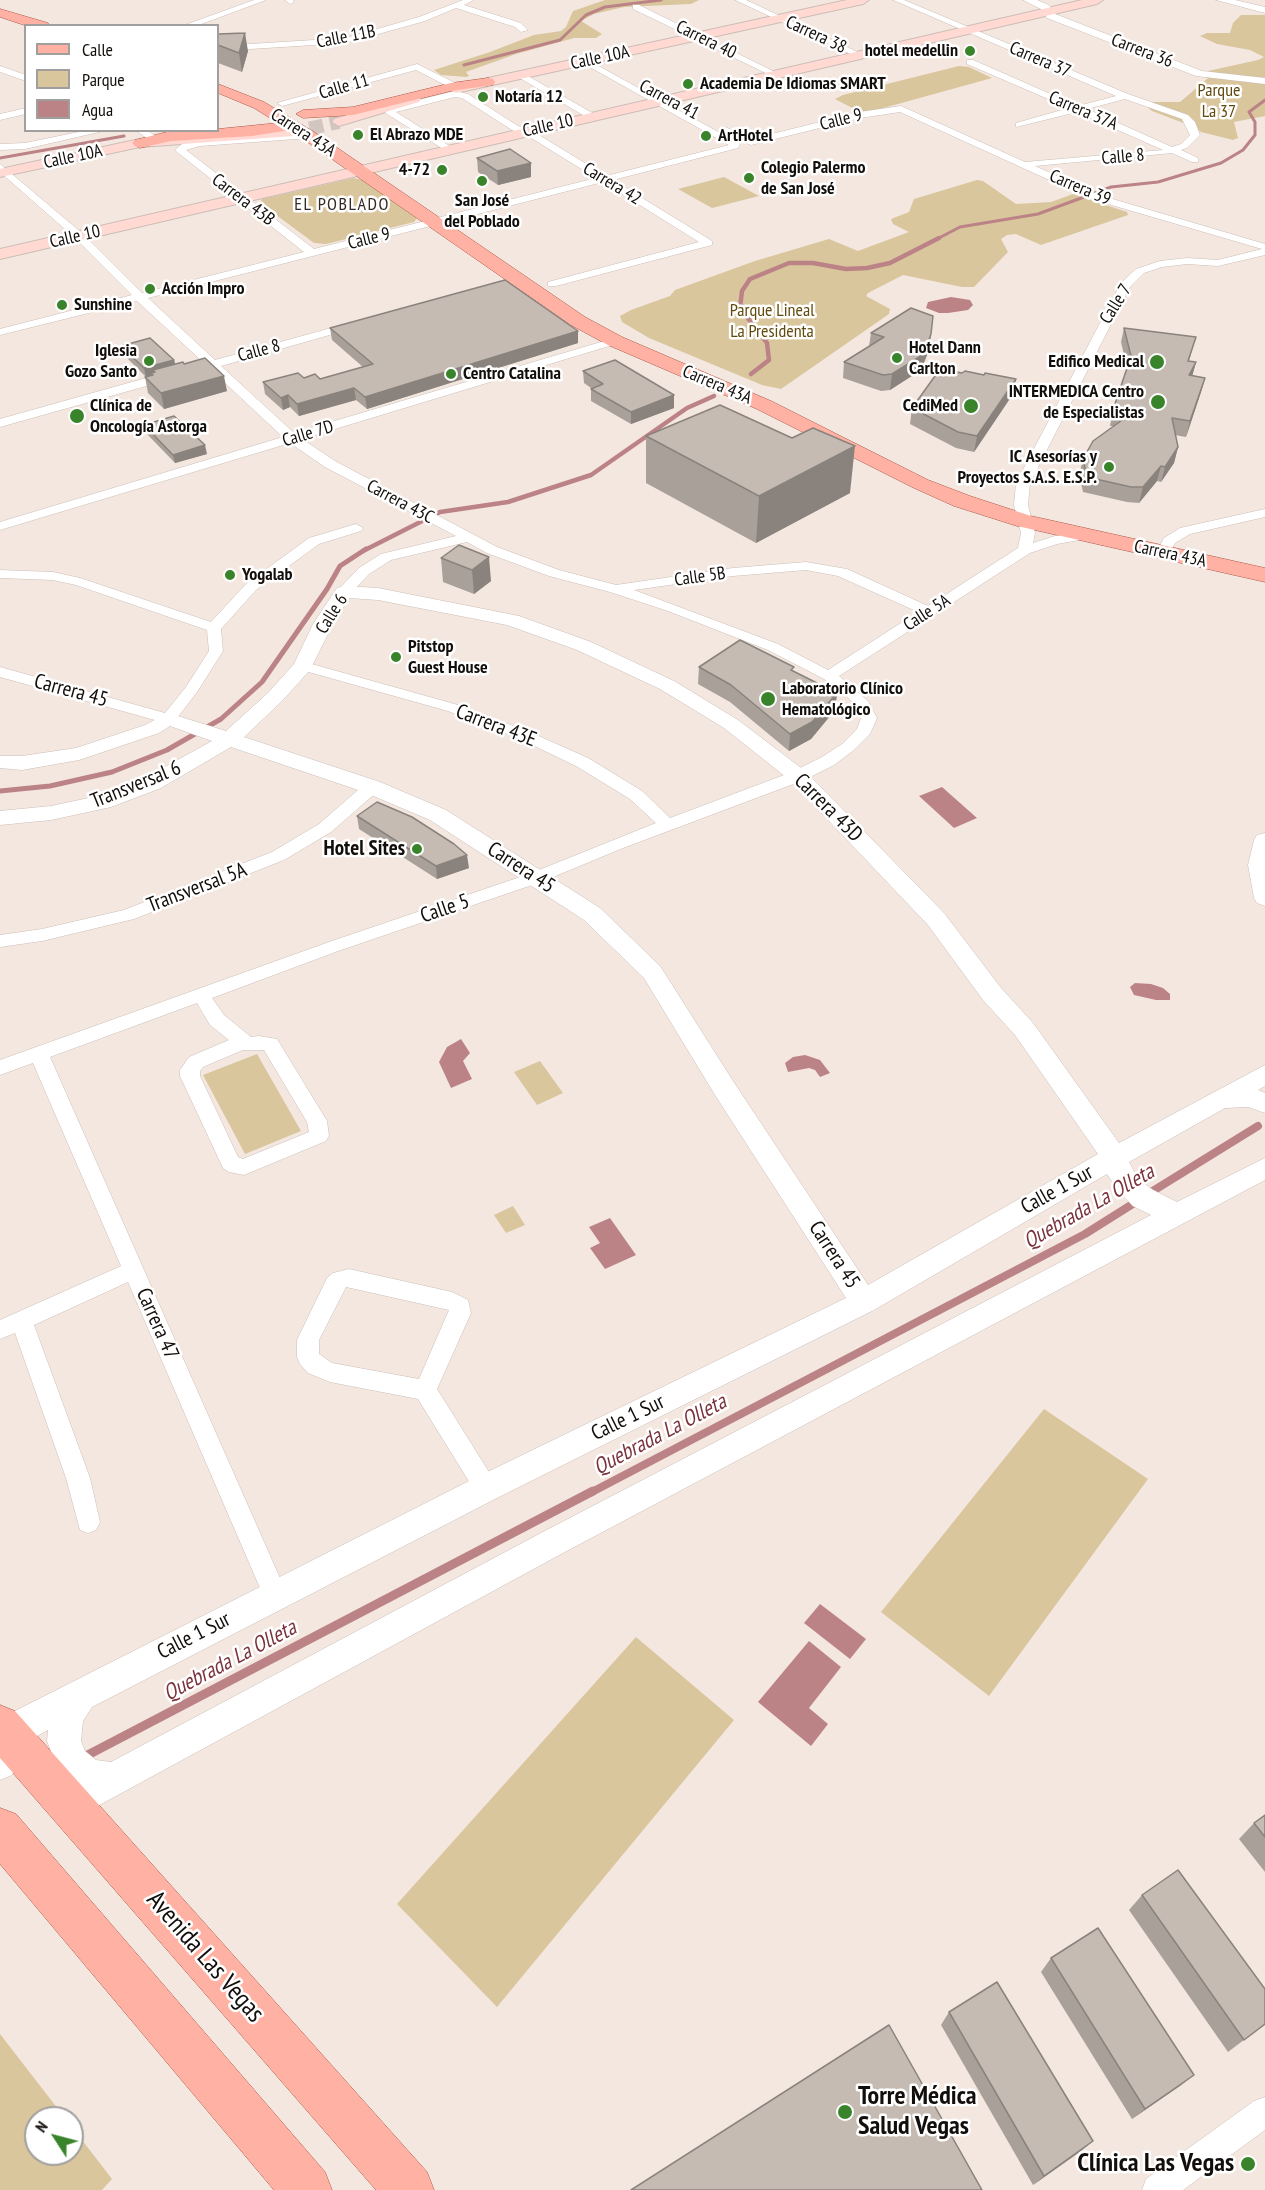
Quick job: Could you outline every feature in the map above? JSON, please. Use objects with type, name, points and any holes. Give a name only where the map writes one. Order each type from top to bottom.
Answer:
[{"type":"main road","name":"Calle 10A","points":[[339,122],[406,101],[863,0]]},
{"type":"main road","name":"Calle 10","points":[[0,254],[518,131],[1097,0]]},
{"type":"main road","points":[[0,13],[36,24]]},
{"type":"main road","points":[[0,22],[24,29]]},
{"type":"main road","name":"Carrera 43A","points":[[219,78],[282,103],[295,124],[309,135],[578,321],[615,341],[764,405],[940,492],[1166,547],[1265,575]]},
{"type":"main road","points":[[144,138],[272,129],[488,82]]},
{"type":"main road","name":"Carrera 43A","points":[[219,87],[259,105],[378,166],[631,335],[716,373],[777,396],[1023,513],[1086,535],[1265,560]]},
{"type":"main road","name":"Calle 10A","points":[[2,170],[144,138]]},
{"type":"main road","name":"Avenida Las Vegas","points":[[3,1742],[70,1803],[409,2190]]},
{"type":"main road","points":[[0,1830],[307,2190]]},
{"type":"street","points":[[192,24],[262,0]]},
{"type":"street","name":"Calle 11B","points":[[219,49],[336,42],[422,19],[470,0]]},
{"type":"street","name":"Carrera 38","points":[[739,0],[860,55]]},
{"type":"street","name":"Carrera 37","points":[[897,0],[1125,96],[1185,117]]},
{"type":"street","name":"Carrera 36","points":[[1028,0],[1045,7],[1051,16],[1200,74],[1265,81]]},
{"type":"street","points":[[1221,0],[1265,10]]},
{"type":"street","points":[[457,6],[509,22],[524,30]]},
{"type":"street","name":"Carrera 40","points":[[636,7],[775,74]]},
{"type":"street","points":[[1005,54],[1016,51]]},
{"type":"street","name":"Carrera 37A","points":[[982,59],[970,62],[1196,160]]},
{"type":"street","name":"Carrera 41","points":[[588,60],[661,99],[751,142]]},
{"type":"street","name":"Carrera 42","points":[[405,69],[417,67],[427,70],[594,183],[696,246],[708,243],[606,180],[518,131]]},
{"type":"street","points":[[0,69],[21,76]]},
{"type":"street","name":"Calle 11","points":[[282,103],[405,69]]},
{"type":"street","points":[[521,75],[591,116]]},
{"type":"street","points":[[0,78],[21,76]]},
{"type":"street","points":[[448,149],[391,110],[455,91]]},
{"type":"street","points":[[1019,125],[1125,96]]},
{"type":"street","name":"Carrera 41","points":[[661,99],[734,146]]},
{"type":"street","name":"Calle 9","points":[[0,332],[734,146],[860,115],[901,109]]},
{"type":"street","name":"Carrera 39","points":[[901,109],[1093,196],[1265,250]]},
{"type":"street","points":[[0,117],[24,111]]},
{"type":"street","name":"Calle 8","points":[[1025,164],[1149,155],[1174,149],[1184,146],[1195,135],[1190,122],[1185,117]]},
{"type":"street","points":[[2,148],[25,146],[94,132]]},
{"type":"street","name":"Carrera 43B","points":[[309,135],[200,143],[185,146],[180,150],[312,252]]},
{"type":"street","name":"Carrera 43C","points":[[2,170],[79,236],[139,296],[293,439],[330,464],[452,531],[492,550],[554,573],[615,589],[773,647],[829,676],[863,704],[869,718]]},
{"type":"street","points":[[552,284],[696,246]]},
{"type":"street","name":"Calle 7","points":[[1023,513],[1023,483],[1125,285],[1140,271],[1160,264],[1186,261],[1218,263],[1265,250]]},
{"type":"street","points":[[500,285],[518,280]]},
{"type":"street","name":"Calle 8","points":[[0,423],[368,321]]},
{"type":"street","name":"Calle 7D","points":[[0,526],[615,341]]},
{"type":"street","points":[[1023,513],[1028,533],[1025,550]]},
{"type":"street","points":[[1166,547],[1185,531],[1265,513]]},
{"type":"street","points":[[0,762],[22,763],[79,754],[173,720],[216,651],[214,628],[251,587],[298,550],[314,541],[356,528]]},
{"type":"street","name":"Calle 5A","points":[[829,676],[1025,550],[1056,540],[1086,535]]},
{"type":"street","name":"Calle 6","points":[[222,736],[275,697],[303,666],[323,624],[344,592],[364,571],[386,557],[467,538]]},
{"type":"street","name":"Calle 5B","points":[[615,589],[784,566],[806,566],[842,572],[929,612]]},
{"type":"street","points":[[0,574],[52,576],[80,582],[214,628]]},
{"type":"street","name":"Carrera 43D","points":[[344,592],[378,594],[512,620],[584,646],[667,686],[731,724],[798,776],[936,919],[993,994],[1024,1029],[1115,1158],[1120,1173],[1130,1186],[1143,1198],[1178,1213]]},
{"type":"street","name":"Carrera 43E","points":[[303,666],[453,708],[526,736],[582,762],[636,795],[668,825]]},
{"type":"street","name":"Carrera 45","points":[[0,672],[173,720],[372,788],[438,815],[592,914],[652,972],[724,1088],[864,1302]]},
{"type":"street","name":"Calle 5","points":[[0,1068],[535,878],[798,776],[828,762],[848,747],[864,731],[869,718]]},
{"type":"street","name":"Transversal 6","points":[[0,818],[51,813],[103,802],[153,783],[222,736]]},
{"type":"street","name":"Transversal 5A","points":[[0,941],[42,935],[128,915],[278,856],[325,828],[372,788]]},
{"type":"street","points":[[1265,840],[1258,865],[1265,898]]},
{"type":"street","points":[[201,995],[217,1020],[248,1045],[259,1042],[270,1044],[317,1121],[319,1136],[244,1167],[230,1162],[190,1076],[191,1066],[196,1062],[244,1042]]},
{"type":"street","name":"Carrera 47","points":[[39,1055],[275,1594]]},
{"type":"street","name":"Calle 1 Sur","points":[[3,1742],[25,1724],[275,1594],[864,1302],[1265,1074]]},
{"type":"street","points":[[1215,1102],[1231,1097],[1250,1097],[1265,1102]]},
{"type":"street","points":[[70,1803],[552,1543],[1265,1168]]},
{"type":"street","points":[[0,1330],[133,1270]]},
{"type":"street","points":[[425,1390],[460,1312],[460,1306],[441,1299],[349,1278],[341,1279],[335,1284],[308,1340],[308,1357],[316,1366],[330,1372],[425,1390],[486,1488]]},
{"type":"street","points":[[21,1319],[78,1478],[88,1522]]},
{"type":"street","points":[[82,1693],[67,1716],[64,1742],[72,1763],[89,1776],[111,1779]]},
{"type":"street","points":[[1157,2190],[1265,2112]]},
{"type":"green space","points":[[605,0],[699,0],[691,4],[624,7],[594,14],[581,21],[602,34],[596,38],[574,38],[516,54],[466,72],[469,76],[466,77],[441,75],[434,70],[534,35],[561,31],[566,27],[573,11]]},
{"type":"green space","name":"Parque La 37","points":[[1241,15],[1265,15],[1265,116],[1234,122],[1238,138],[1233,140],[1201,132],[1194,127],[1152,111],[1146,106],[1153,102],[1180,102],[1214,73],[1208,71],[1264,57],[1250,50],[1217,44],[1200,36],[1207,33],[1230,33],[1233,23]]},
{"type":"green space","points":[[959,66],[969,67],[992,78],[869,112],[858,111],[835,99],[843,95]]},
{"type":"green space","points":[[724,177],[759,196],[712,208],[678,189]]},
{"type":"green space","points":[[353,178],[364,180],[417,218],[414,222],[326,244],[314,243],[260,203],[262,199]]},
{"type":"green space","name":"Parque Lineal La Presidenta","points":[[977,180],[983,181],[1016,204],[1051,202],[1073,194],[1127,212],[1128,215],[1041,245],[1016,234],[1007,235],[1001,239],[1008,252],[974,287],[962,287],[903,275],[866,296],[890,309],[889,314],[781,389],[762,385],[649,338],[622,322],[620,316],[631,310],[670,296],[675,290],[755,261],[829,239],[858,251],[909,232],[893,224],[891,219],[909,212],[914,199]]},
{"type":"green space","points":[[257,1054],[301,1131],[245,1154],[203,1075]]},
{"type":"green space","points":[[540,1061],[563,1093],[537,1105],[514,1072]]},
{"type":"green space","points":[[513,1206],[525,1225],[506,1233],[494,1215]]},
{"type":"green space","points":[[1044,1409],[1148,1479],[989,1696],[881,1612]]},
{"type":"green space","points":[[636,1637],[734,1720],[497,2007],[397,1904]]},
{"type":"green space","points":[[0,2034],[56,2106],[24,2106],[24,2166],[84,2166],[84,2143],[112,2179],[102,2190],[0,2190]]},
{"type":"water","points":[[951,297],[970,300],[973,305],[968,310],[948,313],[939,313],[926,308],[928,302]]},
{"type":"water","points":[[942,787],[977,818],[954,828],[919,796]]},
{"type":"water","points":[[1135,983],[1151,984],[1163,988],[1170,994],[1170,1000],[1156,1000],[1134,995],[1130,987]]},
{"type":"water","points":[[461,1039],[470,1053],[463,1061],[472,1079],[451,1088],[439,1062],[447,1047]]},
{"type":"water","points":[[805,1055],[820,1060],[830,1073],[820,1077],[815,1070],[809,1068],[788,1072],[785,1063],[793,1057]]},
{"type":"water","points":[[610,1218],[636,1255],[605,1269],[590,1248],[600,1243],[589,1227]]},
{"type":"water","points":[[820,1604],[866,1639],[850,1659],[804,1623]]},
{"type":"water","points":[[809,1641],[841,1667],[809,1708],[828,1724],[811,1746],[758,1702]]},
{"type":"building","points":[[245,33],[239,53],[219,45],[219,34]]},
{"type":"building","points":[[510,149],[531,163],[497,171],[477,158]]},
{"type":"building","points":[[505,280],[578,331],[365,397],[354,388],[297,404],[288,395],[281,398],[263,382],[298,373],[304,378],[315,374],[320,379],[373,364],[330,328]]},
{"type":"building","name":"Hotel Dann Carlton","points":[[911,308],[933,316],[931,334],[924,354],[892,374],[883,375],[844,362],[884,337],[871,333]]},
{"type":"building","points":[[1124,328],[1196,337],[1188,361],[1196,362],[1189,375],[1205,378],[1190,421],[1172,418],[1178,447],[1165,467],[1161,466],[1143,487],[1131,487],[1087,477],[1083,459],[1093,441],[1132,413],[1113,410],[1131,356]]},
{"type":"building","points":[[150,338],[174,360],[144,368],[121,346]]},
{"type":"building","points":[[205,358],[224,376],[161,393],[145,377],[153,375],[151,373],[155,372],[153,370]]},
{"type":"building","points":[[615,360],[674,395],[631,412],[591,389],[603,384],[583,371]]},
{"type":"building","points":[[940,369],[984,375],[985,373],[1016,379],[977,436],[958,432],[912,408]]},
{"type":"building","points":[[720,405],[792,438],[813,428],[855,446],[759,496],[646,436]]},
{"type":"building","points":[[174,416],[205,445],[173,455],[144,425]]},
{"type":"building","points":[[459,545],[489,557],[472,570],[441,558]]},
{"type":"building","name":"Laboratorio Clínico Hematológico","points":[[740,640],[794,667],[791,670],[837,693],[812,722],[790,734],[731,685],[699,667]]},
{"type":"building","points":[[377,802],[412,817],[467,855],[436,866],[357,816]]},
{"type":"building","points":[[1265,1815],[1265,1837],[1254,1823]]},
{"type":"building","points":[[1178,1870],[1265,1989],[1265,2024],[1244,2040],[1142,1895]]},
{"type":"building","points":[[1098,1928],[1194,2075],[1145,2109],[1051,1958]]},
{"type":"building","points":[[997,1982],[1093,2141],[1044,2176],[949,2012]]},
{"type":"building","name":"Torre Médica Salud Vegas","points":[[889,2025],[982,2190],[631,2190]]},
{"type":"waterway","points":[[464,65],[560,40],[586,15],[605,7],[661,0]]},
{"type":"waterway","points":[[937,239],[960,227],[1038,214],[1111,187],[1158,182],[1221,163],[1243,150],[1255,135],[1255,122],[1249,112],[1265,100]]},
{"type":"waterway","points":[[0,158],[124,136]]},
{"type":"waterway","points":[[751,374],[769,360],[767,343],[740,308],[742,291],[750,279],[789,263],[813,263],[846,269],[867,268],[890,263],[939,238]]},
{"type":"waterway","points":[[363,551],[440,512],[508,502],[591,475],[687,408],[714,396]]},
{"type":"waterway","points":[[0,791],[50,786],[112,772],[167,750],[221,719],[262,682],[327,589],[340,566],[366,549]]},
{"type":"waterway","name":"Quebrada La Olleta","points":[[1148,1194],[1258,1126]]},
{"type":"waterway","name":"Quebrada La Olleta","points":[[590,1493],[1085,1234],[1139,1200]]},
{"type":"waterway","name":"Quebrada La Olleta","points":[[82,1758],[593,1491]]},
{"type":"tunnel","points":[[289,133],[339,122]]},
{"type":"place","name":"hotel medellin","points":[[970,51]]},
{"type":"place","name":"Academia De Idiomas SMART","points":[[688,84]]},
{"type":"place","name":"Notaría 12","points":[[483,97]]},
{"type":"place","name":"El Abrazo MDE","points":[[358,135]]},
{"type":"place","name":"ArtHotel","points":[[706,136]]},
{"type":"place","name":"4-72","points":[[442,170]]},
{"type":"place","name":"Colegio Palermo de San José","points":[[749,178]]},
{"type":"place","name":"San José del Poblado","points":[[482,181]]},
{"type":"place","name":"Acción Impro","points":[[150,289]]},
{"type":"place","name":"Sunshine","points":[[62,305]]},
{"type":"place","name":"Hotel Dann Carlton","points":[[897,358]]},
{"type":"place","name":"Iglesia Gozo Santo","points":[[149,361]]},
{"type":"place","name":"Edifico Medical","points":[[1157,362]]},
{"type":"place","name":"Centro Catalina","points":[[451,374]]},
{"type":"place","name":"INTERMEDICA Centro de Especialistas","points":[[1158,402]]},
{"type":"place","name":"CediMed","points":[[971,406]]},
{"type":"place","name":"Clínica de Oncología Astorga","points":[[77,416]]},
{"type":"place","name":"IC Asesorías y Proyectos S.A.S. E.S.P.","points":[[1109,467]]},
{"type":"place","name":"Yogalab","points":[[230,575]]},
{"type":"place","name":"Pitstop Guest House","points":[[396,657]]},
{"type":"place","name":"Laboratorio Clínico Hematológico","points":[[768,699]]},
{"type":"place","name":"Hotel Sites","points":[[417,849]]},
{"type":"place","name":"Torre Médica Salud Vegas","points":[[845,2112]]},
{"type":"place","name":"Clínica Las Vegas","points":[[1248,2164]]},
{"type":"district","name":"EL POBLADO","points":[[342,205]]}]
